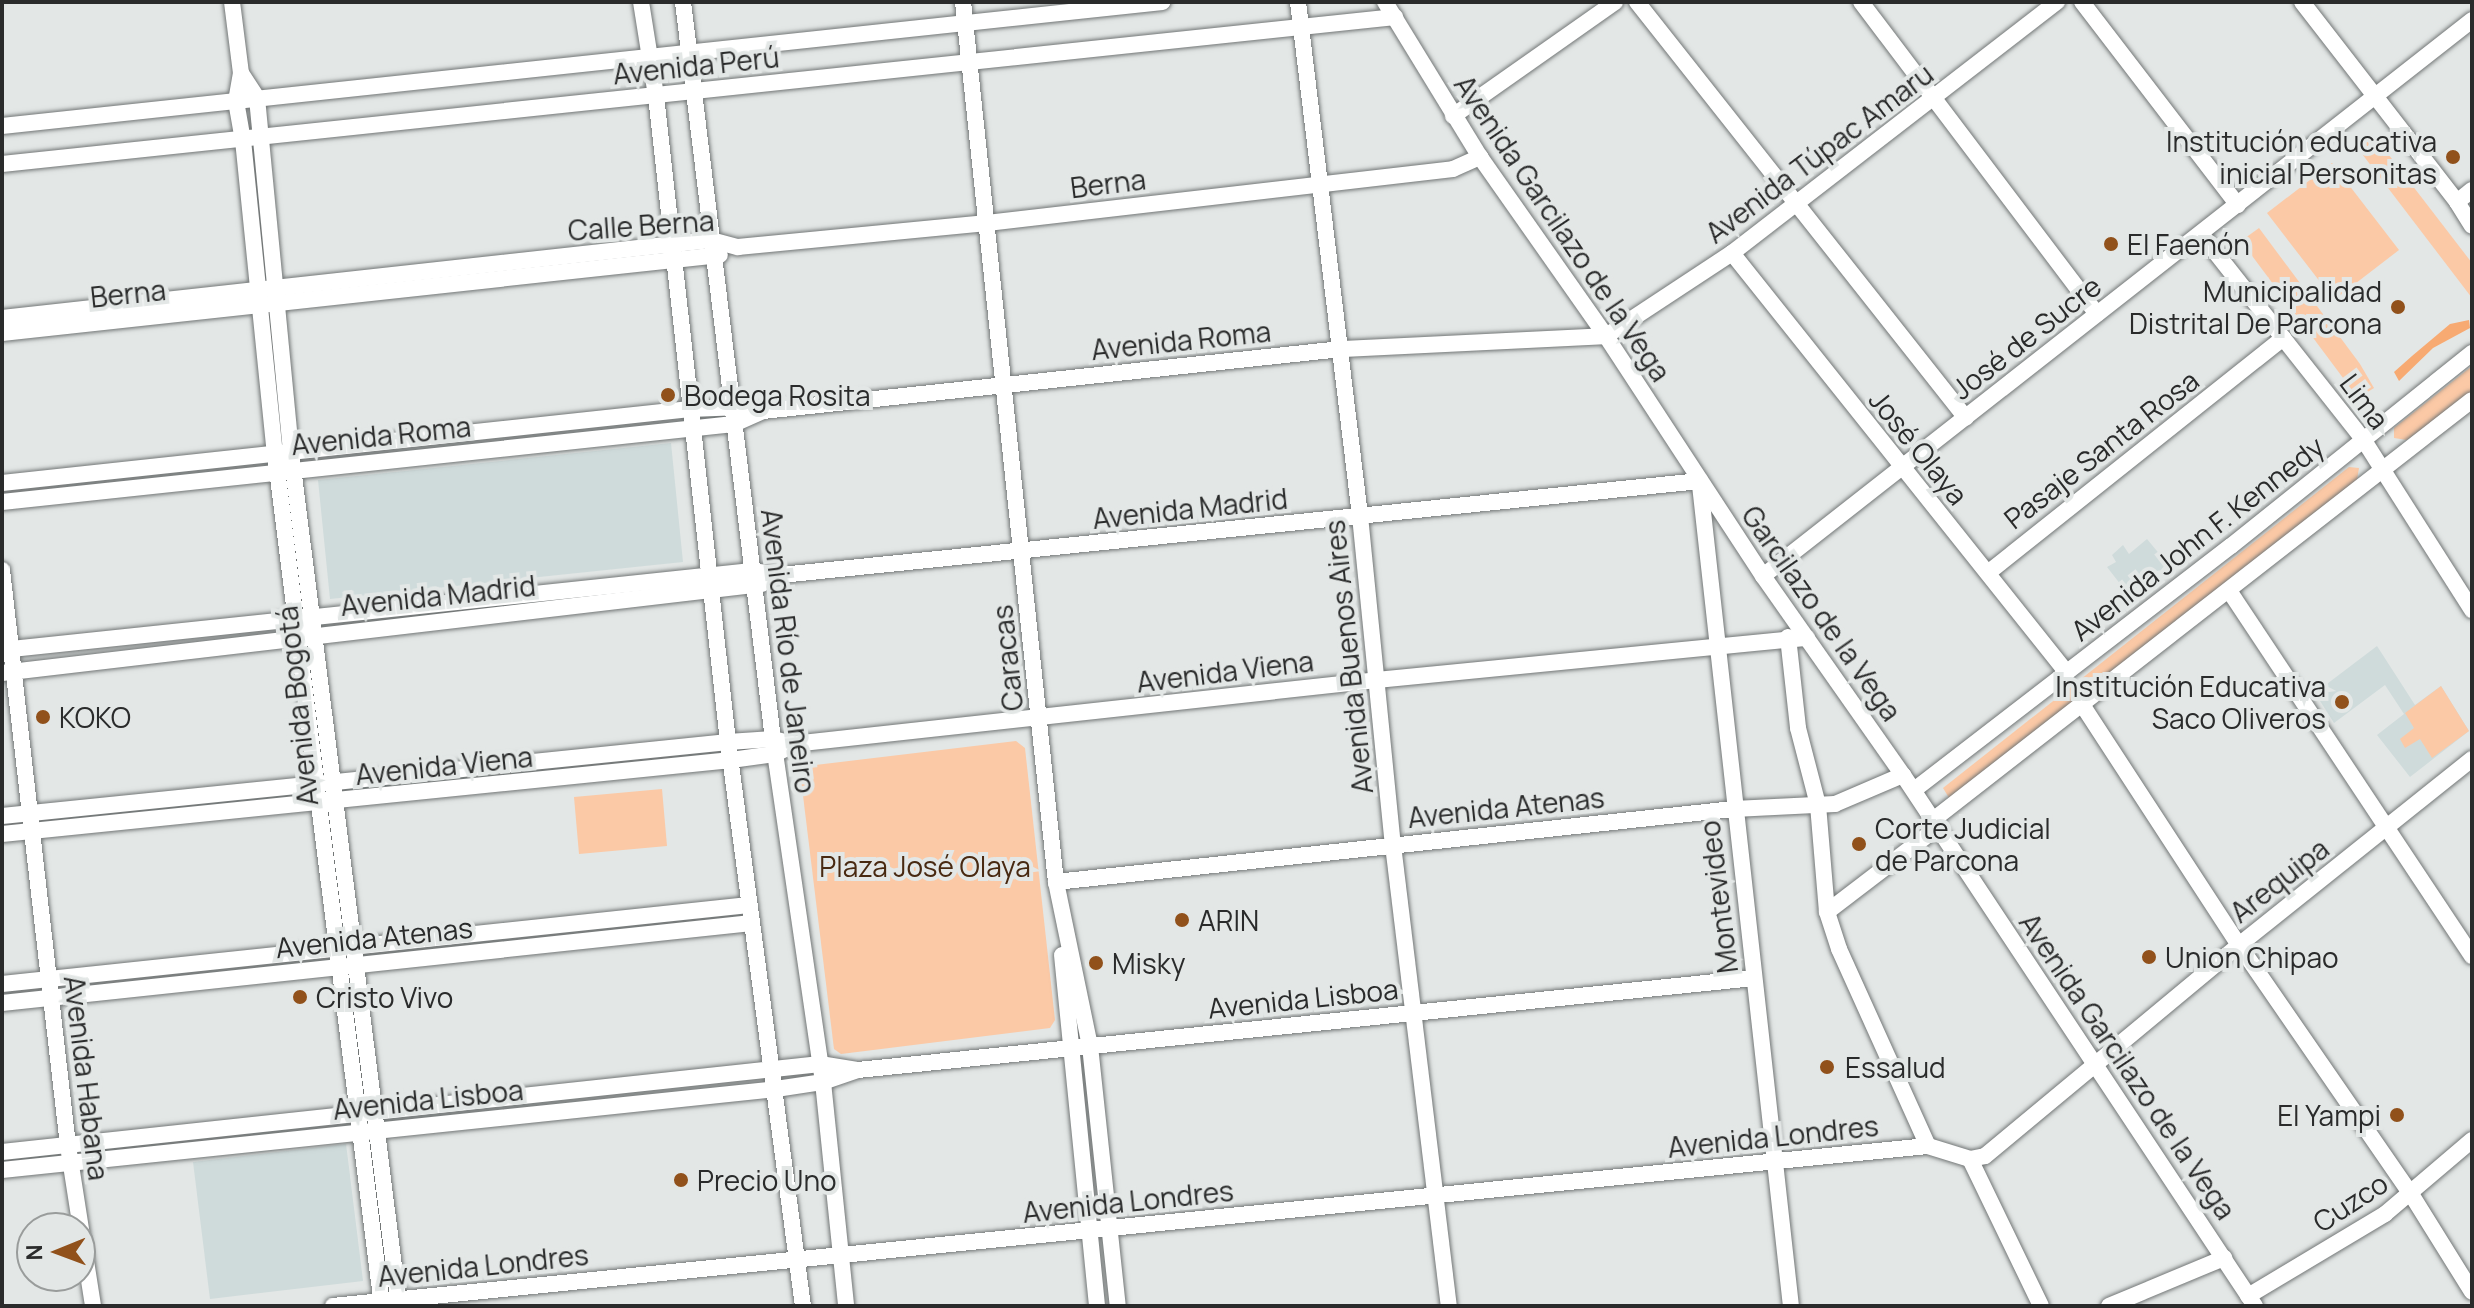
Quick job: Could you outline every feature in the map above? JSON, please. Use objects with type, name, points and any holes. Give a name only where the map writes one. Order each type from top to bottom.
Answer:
[{"type":"street","points":[[232,2],[241,73],[236,101]]},
{"type":"street","points":[[641,2],[656,96],[728,742],[803,1306]]},
{"type":"street","name":"Avenida Río de Janeiro","points":[[683,2],[774,747],[823,1082],[846,1306]]},
{"type":"street","name":"Caracas","points":[[963,2],[1056,882],[1090,1046],[1118,1306]]},
{"type":"street","name":"Avenida Perú","points":[[2,126],[689,55],[1162,2]]},
{"type":"street","name":"Avenida Buenos Aires","points":[[1298,2],[1341,349],[1393,845],[1449,1306]]},
{"type":"street","name":"Avenida Garcilazo de la Vega","points":[[1385,2],[1453,116],[1606,336],[1700,481]]},
{"type":"street","points":[[1453,116],[1615,2]]},
{"type":"street","points":[[1637,2],[1966,418]]},
{"type":"street","points":[[1861,2],[2097,314]]},
{"type":"street","name":"Avenida Túpac Amaru","points":[[1606,336],[1732,253],[2057,2]]},
{"type":"street","points":[[2082,2],[2238,205]]},
{"type":"street","points":[[2302,2],[2457,202],[2472,226]]},
{"type":"street","name":"Avenida Perú","points":[[2,164],[1395,17]]},
{"type":"street","name":"José de Sucre","points":[[1763,576],[2472,20]]},
{"type":"street","points":[[241,73],[257,98]]},
{"type":"street","name":"Avenida Bogotá","points":[[257,98],[262,138],[267,297]]},
{"type":"street","name":"Avenida Bogotá","points":[[236,101],[267,297],[283,453],[390,1303]]},
{"type":"street","name":"Berna","points":[[738,247],[987,223],[1453,169],[1480,157]]},
{"type":"street","points":[[2457,202],[2472,190]]},
{"type":"street","name":"Lima","points":[[2201,234],[2363,439],[2380,471],[2472,610]]},
{"type":"street","name":"Calle Berna","points":[[267,297],[672,244],[711,240],[738,247]]},
{"type":"street","name":"Calle Berna","points":[[267,297],[713,259],[738,247]]},
{"type":"street","name":"José Olaya","points":[[1732,253],[1900,468],[1989,572],[2067,673]]},
{"type":"street","name":"Berna","points":[[2,318],[267,297]]},
{"type":"street","name":"Berna","points":[[2,333],[267,297]]},
{"type":"street","name":"Avenida Roma","points":[[2,483],[690,409],[732,405],[763,411],[1341,349],[1606,336]]},
{"type":"street","name":"Pasaje Santa Rosa","points":[[1989,572],[2283,338]]},
{"type":"street","name":"Avenida John F. Kennedy","points":[[1914,790],[2472,353]]},
{"type":"street","points":[[1827,912],[2472,400]]},
{"type":"street","name":"Avenida Roma","points":[[2,502],[734,424],[763,411]]},
{"type":"street","name":"Avenida Madrid","points":[[8,672],[781,575],[1700,481]]},
{"type":"street","name":"Garcilazo de la Vega","points":[[1700,481],[1903,775]]},
{"type":"street","name":"Montevideo","points":[[1700,481],[1791,1306]]},
{"type":"street","name":"Avenida Habana","points":[[2,570],[8,672],[32,813],[69,1154],[93,1306]]},
{"type":"street","name":"Avenida Madrid","points":[[7,650],[306,617],[710,584]]},
{"type":"street","points":[[2230,592],[2389,826],[2472,956]]},
{"type":"street","points":[[1788,637],[1798,728],[1818,805],[1827,912],[1839,949],[1928,1146],[1970,1159],[2041,1306]]},
{"type":"street","name":"Avenida Viena","points":[[2,834],[326,804],[731,760],[793,744],[1788,637],[1807,638]]},
{"type":"street","points":[[2083,706],[2239,945],[2411,1194],[2472,1292]]},
{"type":"street","name":"Avenida Viena","points":[[2,816],[728,742],[774,747]]},
{"type":"street","name":"Arequipa","points":[[1970,1159],[1985,1156],[2239,945],[2472,759]]},
{"type":"street","name":"Avenida Garcilazo de la Vega","points":[[1903,775],[2252,1301]]},
{"type":"street","name":"Avenida Atenas","points":[[1056,882],[1734,809],[1835,804],[1903,775]]},
{"type":"street","points":[[1056,882],[1097,1306]]},
{"type":"street","name":"Avenida Atenas","points":[[2,984],[749,905]]},
{"type":"street","name":"Avenida Atenas","points":[[2,1003],[752,923]]},
{"type":"street","name":"Avenida Lisboa","points":[[2,1152],[69,1154],[368,1132],[776,1089],[823,1082],[858,1070],[1754,978]]},
{"type":"street","name":"Avenida Lisboa","points":[[2,1170],[69,1154],[366,1114],[820,1064],[858,1070]]},
{"type":"street","name":"Cuzco","points":[[2252,1301],[2385,1214],[2472,1140]]},
{"type":"street","name":"Avenida Londres","points":[[333,1306],[390,1303],[1928,1146]]},
{"type":"street","points":[[2109,1306],[2224,1258]]},
{"type":"shaded area","points":[[2469,320],[2470,328],[2433,348],[2399,381],[2394,372],[2412,356],[2450,324]]},
{"type":"shaded area","points":[[671,443],[683,562],[330,599],[318,480]]},
{"type":"shaded area","points":[[2147,539],[2171,568],[2162,574],[2163,577],[2154,586],[2148,579],[2128,594],[2107,567],[2116,562],[2112,555],[2123,545],[2129,554]]},
{"type":"shaded area","name":"Institución Educativa Saco Oliveros","points":[[2377,646],[2415,705],[2441,686],[2469,731],[2410,777],[2377,735],[2404,714],[2385,685],[2334,723],[2315,693]]},
{"type":"shaded area","points":[[346,1144],[363,1281],[210,1299],[193,1162]]},
{"type":"green space","points":[[2372,133],[2472,263],[2472,298],[2356,146]]},
{"type":"green space","points":[[2332,163],[2399,250],[2334,300],[2267,213]]},
{"type":"green space","points":[[2259,228],[2360,364],[2374,388],[2358,398],[2241,241]]},
{"type":"green space","points":[[2472,366],[2472,392],[2407,440],[2394,438],[2394,428]]},
{"type":"green space","points":[[2349,467],[2359,468],[2357,480],[1951,801],[1943,788]]},
{"type":"green space","points":[[2441,686],[2469,731],[2432,758],[2420,739],[2405,748],[2400,739],[2414,728],[2405,713]]},
{"type":"green space","name":"Plaza José Olaya","points":[[1016,741],[1025,748],[1055,1020],[1050,1028],[841,1054],[834,1049],[800,771],[807,766]]},
{"type":"green space","points":[[662,789],[667,846],[579,854],[574,797]]},
{"type":"place","name":"Institución educativa inicial Personitas","points":[[2453,157]]},
{"type":"place","name":"El Faenón","points":[[2111,244]]},
{"type":"place","name":"Municipalidad Distrital De Parcona","points":[[2398,307]]},
{"type":"place","name":"Bodega Rosita","points":[[668,395]]},
{"type":"place","name":"Institución Educativa Saco Oliveros","points":[[2342,702]]},
{"type":"place","name":"KOKO","points":[[43,717]]},
{"type":"place","name":"Corte Judicial de Parcona","points":[[1859,844]]},
{"type":"place","name":"ARIN","points":[[1182,920]]},
{"type":"place","name":"Union Chipao","points":[[2149,957]]},
{"type":"place","name":"Misky","points":[[1096,963]]},
{"type":"place","name":"Cristo Vivo","points":[[300,997]]},
{"type":"place","name":"Essalud","points":[[1827,1067]]},
{"type":"place","name":"El Yampi","points":[[2397,1115]]},
{"type":"place","name":"Precio Uno","points":[[681,1180]]}]
